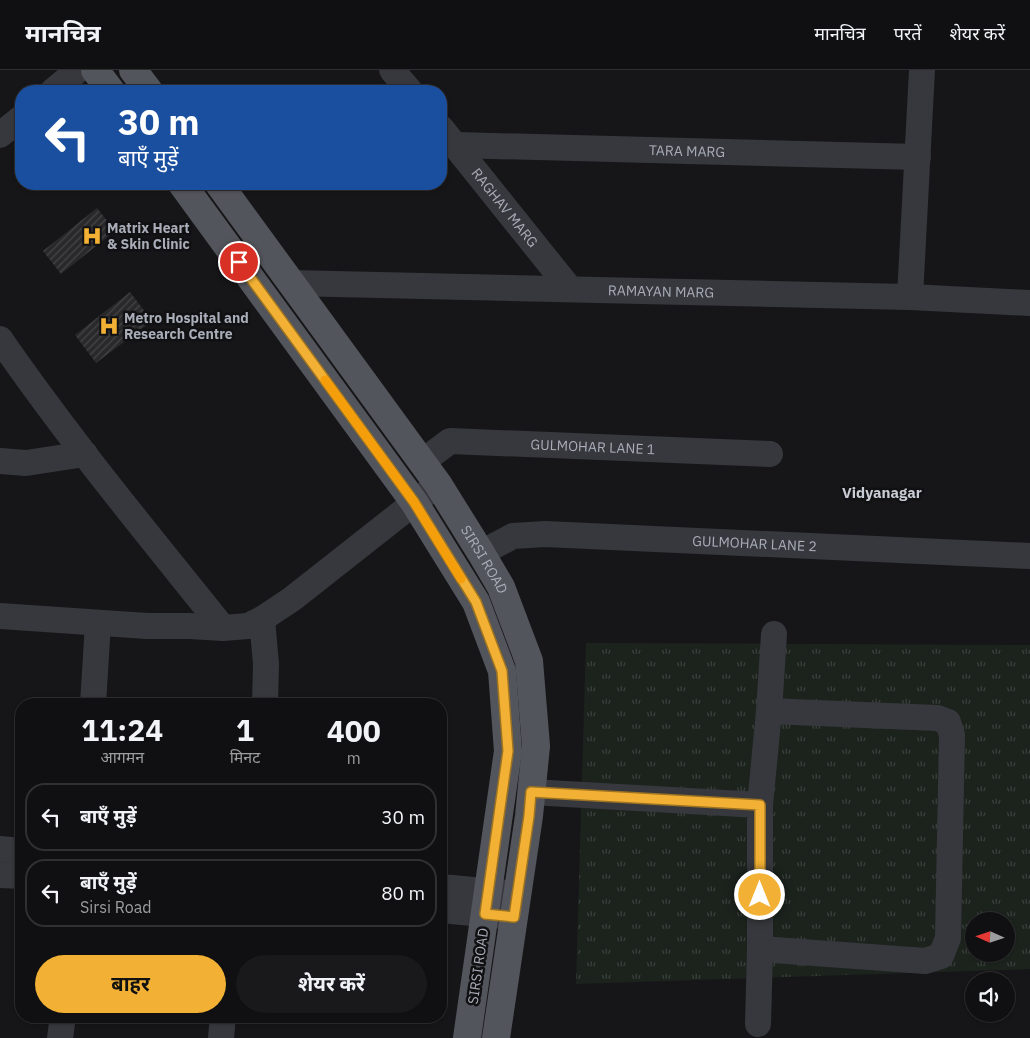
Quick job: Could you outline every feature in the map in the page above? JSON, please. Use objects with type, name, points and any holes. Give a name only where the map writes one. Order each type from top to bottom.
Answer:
[{"type":"main road","points":[[94,70],[106,85]]},
{"type":"main road","points":[[133,70],[144,85]]},
{"type":"main road","name":"SIRSI ROAD","points":[[186,190],[414,502],[476,602],[502,671],[508,751],[467,1038]]},
{"type":"main road","name":"SIRSI ROAD","points":[[223,190],[438,484],[482,553],[501,587],[529,661],[536,746],[529,816],[496,1038]]},
{"type":"street","points":[[60,85],[78,70]]},
{"type":"street","points":[[392,70],[405,85]]},
{"type":"street","points":[[910,298],[922,70]]},
{"type":"street","points":[[0,136],[15,123]]},
{"type":"street","name":"TARA MARG","points":[[448,136],[918,157]]},
{"type":"street","name":"RAGHAV MARG","points":[[448,136],[570,289]]},
{"type":"street","name":"RAMAYAN MARG","points":[[291,283],[910,298],[1030,303]]},
{"type":"street","points":[[0,339],[85,454],[223,628]]},
{"type":"street","name":"GULMOHAR LANE 1","points":[[422,462],[450,441],[770,454]]},
{"type":"street","points":[[0,461],[26,463],[85,454]]},
{"type":"street","points":[[0,616],[147,626],[223,628],[248,626],[292,599],[438,484]]},
{"type":"street","name":"GULMOHAR LANE 2","points":[[482,553],[513,536],[545,534],[1030,556]]},
{"type":"street","points":[[262,619],[266,664],[265,698]]},
{"type":"street","points":[[93,698],[98,623]]},
{"type":"street","points":[[758,1024],[760,805],[774,634]]},
{"type":"street","points":[[760,949],[926,961],[941,956],[948,938],[952,735],[948,722],[936,718],[769,711]]},
{"type":"street","points":[[531,792],[760,805]]},
{"type":"street","points":[[0,849],[15,850]]},
{"type":"street","points":[[0,875],[15,876]]},
{"type":"street","points":[[447,889],[487,903],[515,906]]},
{"type":"street","points":[[447,909],[487,903]]},
{"type":"street","points":[[60,1038],[62,1023]]},
{"type":"street","points":[[221,1038],[222,1023]]},
{"type":"green space","points":[[586,643],[1030,645],[1030,969],[576,984]]},
{"type":"building","points":[[97,208],[115,231],[61,274],[43,251]]},
{"type":"building","points":[[130,292],[152,321],[96,363],[75,335]]},
{"type":"slow traffic","points":[[325,380],[414,502],[461,579]]},
{"type":"place","name":"Matrix Heart & Skin Clinic","points":[[92,236]]},
{"type":"place","name":"Metro Hospital and Research Centre","points":[[109,326]]},
{"type":"district","name":"Vidyanagar","points":[[882,492]]},
{"type":"route","points":[[239,262],[414,502],[476,602],[502,671],[508,751],[485,914],[514,917],[531,792],[760,805],[760,895]]}]
